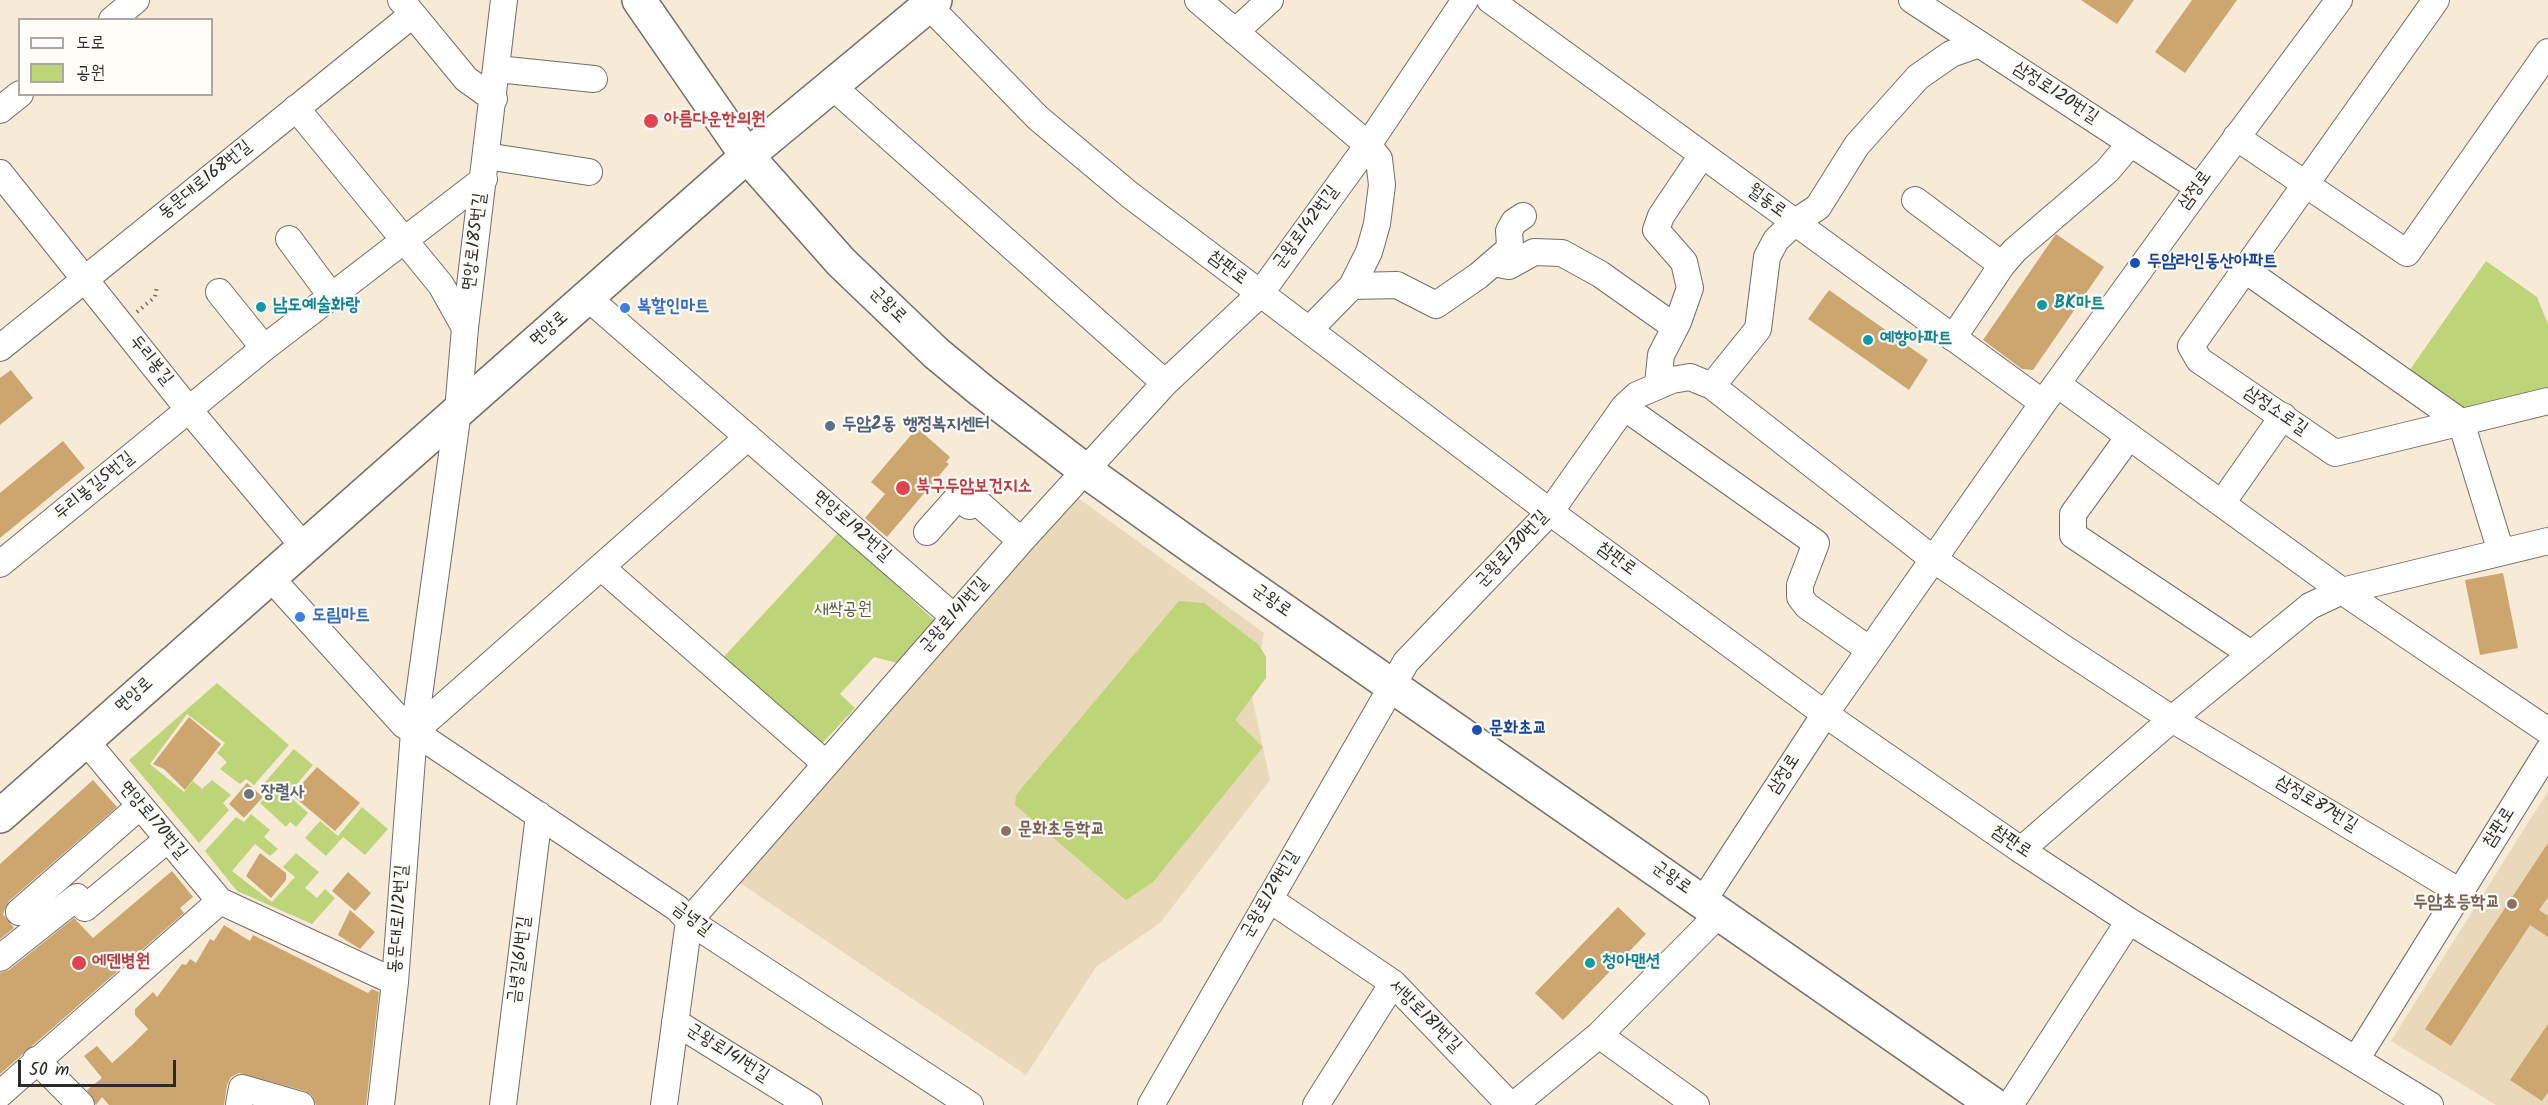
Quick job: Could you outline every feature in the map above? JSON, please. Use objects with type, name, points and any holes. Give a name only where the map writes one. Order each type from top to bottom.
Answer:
[{"type":"main road","name":"군왕로","points":[[639,0],[747,156],[841,262],[936,353],[1086,471],[1994,1105]]},
{"type":"main road","name":"면앙로","points":[[0,816],[747,156],[928,2]]},
{"type":"street","points":[[114,18],[136,0]]},
{"type":"street","name":"면앙로185번길","points":[[458,411],[465,328],[504,0]]},
{"type":"street","points":[[1235,32],[1270,0]]},
{"type":"street","name":"군왕로142번길","points":[[1086,471],[1166,383],[1260,294],[1368,145],[1464,0]]},
{"type":"street","name":"월동로","points":[[1490,0],[1953,338],[2050,394]]},
{"type":"street","name":"삼정로120번길","points":[[1912,0],[2199,188]]},
{"type":"street","name":"삼정로","points":[[1512,1105],[1599,1035],[1711,907],[1825,714],[2050,394],[2236,137],[2339,0]]},
{"type":"street","name":"삼정소로길","points":[[2436,0],[2191,346],[2199,360],[2335,453],[2548,401]]},
{"type":"street","name":"참판로","points":[[928,2],[1038,118],[1078,153],[1260,294],[1550,512],[1825,714],[2021,850],[2129,921],[2356,1058],[2427,1104]]},
{"type":"street","points":[[406,7],[466,79],[494,99]]},
{"type":"street","name":"동문대로168번길","points":[[0,348],[296,108],[406,7]]},
{"type":"street","points":[[1206,7],[1368,145],[1379,159],[1382,185],[1375,233],[1369,252],[1352,286],[1309,330]]},
{"type":"street","points":[[1933,559],[1712,386],[1758,329],[1767,257],[1776,240],[1794,223],[1818,207],[1857,146],[1918,77],[1951,54],[1980,44]]},
{"type":"street","points":[[2236,137],[2408,253],[2548,52]]},
{"type":"street","points":[[497,69],[594,79]]},
{"type":"street","points":[[831,85],[997,236],[1166,383]]},
{"type":"street","points":[[0,110],[18,96]]},
{"type":"street","name":"면앙로185번길","points":[[296,108],[441,285],[465,328]]},
{"type":"street","points":[[1953,338],[2002,265],[2042,225],[2107,171],[2130,144]]},
{"type":"street","points":[[1658,384],[1661,355],[1690,288],[1684,262],[1676,249],[1656,230],[1661,216],[1702,155]]},
{"type":"street","points":[[485,168],[590,172]]},
{"type":"street","name":"두리봉길5번길","points":[[0,564],[264,348],[405,239],[485,168]]},
{"type":"street","name":"두리봉길","points":[[0,172],[189,410],[304,547]]},
{"type":"street","points":[[1915,200],[2002,265]]},
{"type":"street","points":[[1352,286],[1397,285],[1436,305],[1506,252],[1510,246],[1509,231],[1514,222],[1523,216]]},
{"type":"street","points":[[289,239],[332,297]]},
{"type":"street","points":[[1494,263],[1509,266],[1534,252],[1562,253],[1600,274],[1675,327]]},
{"type":"street","points":[[2244,269],[2461,422],[2501,552]]},
{"type":"street","points":[[219,292],[264,348]]},
{"type":"street","name":"면앙로192번길","points":[[587,297],[954,617]]},
{"type":"street","name":"군왕로130번길","points":[[1391,685],[1406,662],[1550,512],[1624,407],[1637,394],[1658,384],[1690,377],[1712,386]]},
{"type":"street","points":[[2050,394],[2128,438],[2342,591],[2548,731]]},
{"type":"street","points":[[1624,407],[1815,543],[1800,585],[1800,597],[1807,606],[1870,650]]},
{"type":"street","name":"동문대로112번길","points":[[381,1105],[395,982],[414,732],[458,411]]},
{"type":"street","points":[[2222,503],[2283,416]]},
{"type":"street","points":[[270,577],[393,716],[414,732],[748,437]]},
{"type":"street","points":[[2128,438],[2073,514],[2073,535],[2251,654]]},
{"type":"street","name":"군왕로141번길","points":[[664,1105],[689,921],[825,763],[1021,541],[1086,471]]},
{"type":"street","points":[[927,532],[958,497],[969,506],[975,500],[1021,541]]},
{"type":"street","points":[[2021,850],[2172,719],[2310,606],[2342,591],[2548,541]]},
{"type":"street","name":"삼정로87번길","points":[[1933,559],[2172,719],[2460,892]]},
{"type":"street","points":[[602,568],[825,763]]},
{"type":"street","name":"군왕로129번길","points":[[1151,1105],[1391,685]]},
{"type":"street","name":"금녕길","points":[[414,732],[677,908],[689,921],[970,1105]]},
{"type":"street","name":"면앙로170번길","points":[[85,740],[219,901],[395,982]]},
{"type":"street","name":"참판로","points":[[2356,1058],[2548,751]]},
{"type":"street","points":[[19,912],[140,806]]},
{"type":"street","name":"금녕길61번길","points":[[503,1105],[538,815]]},
{"type":"street","points":[[3,949],[77,897],[85,908],[168,839]]},
{"type":"street","name":"서방로181번길","points":[[1269,899],[1393,983],[1512,1105]]},
{"type":"street","points":[[0,1094],[219,901]]},
{"type":"street","points":[[2010,1105],[2129,921]]},
{"type":"street","points":[[1316,1105],[1393,983]]},
{"type":"street","name":"군왕로141번길","points":[[675,1022],[809,1105]]},
{"type":"street","points":[[1599,1035],[1696,1105]]},
{"type":"street","points":[[36,1060],[81,1105]]},
{"type":"street","points":[[239,1104],[243,1088],[301,1105]]},
{"type":"path","points":[[121,326],[155,297],[157,286]]},
{"type":"shaded area","name":"문화초등학교","points":[[1074,495],[1264,633],[1252,697],[1270,780],[1160,923],[1096,967],[1026,1075],[737,881]]},
{"type":"shaded area","name":"두암초등학교","points":[[2548,791],[2548,1105],[2496,1105],[2391,1041]]},
{"type":"green space","points":[[2486,261],[2537,297],[2548,324],[2548,393],[2465,411],[2409,371]]},
{"type":"green space","name":"새싹공원","points":[[839,532],[935,621],[897,663],[874,657],[840,694],[855,708],[817,749],[721,660]]},
{"type":"green space","points":[[1179,601],[1204,603],[1259,645],[1266,657],[1266,678],[1235,720],[1263,747],[1153,882],[1126,900],[1015,805],[1016,795]]},
{"type":"green space","points":[[217,683],[289,745],[254,785],[246,779],[240,784],[220,769],[227,762],[217,753],[225,743],[187,714],[150,764],[184,792],[193,781],[202,789],[212,780],[231,795],[223,803],[229,810],[199,843],[129,760]]},
{"type":"green space","points":[[294,749],[313,765],[288,795],[308,813],[296,827],[290,822],[286,827],[260,803],[267,796],[259,789]]},
{"type":"green space","points":[[362,807],[388,829],[365,855],[343,837],[326,856],[305,838],[320,821],[338,836]]},
{"type":"green space","points":[[251,814],[270,830],[264,837],[278,849],[270,856],[255,844],[232,871],[272,902],[295,877],[283,867],[296,853],[319,872],[305,888],[317,898],[325,889],[335,898],[312,924],[237,891],[205,851],[236,817],[244,822]]},
{"type":"building","points":[[2081,0],[2134,0],[2117,24]]},
{"type":"building","points":[[2192,0],[2237,0],[2185,73],[2155,52]]},
{"type":"building","name":"BK마트","points":[[2056,234],[2104,267],[2033,370],[2022,369],[1983,340]]},
{"type":"building","name":"예향아파트","points":[[1829,290],[1928,360],[1909,390],[1808,319]]},
{"type":"building","points":[[11,370],[33,398],[0,425],[0,378]]},
{"type":"building","name":"북구두암보건지소","points":[[917,428],[950,457],[946,462],[949,464],[887,537],[865,518],[885,494],[871,482]]},
{"type":"building","points":[[63,441],[85,468],[0,538],[0,493]]},
{"type":"building","points":[[2503,573],[2518,648],[2480,655],[2465,580]]},
{"type":"building","points":[[189,717],[221,744],[185,790],[164,769],[153,764]]},
{"type":"building","points":[[317,767],[360,803],[335,831],[292,795]]},
{"type":"building","points":[[93,780],[117,807],[9,901],[3,914],[14,928],[0,939],[0,864]]},
{"type":"building","points":[[247,783],[263,797],[244,818],[229,804]]},
{"type":"building","points":[[2548,843],[2548,897],[2539,910],[2548,916],[2548,937],[2530,925],[2451,1046],[2425,1029]]},
{"type":"building","points":[[260,853],[286,873],[286,880],[271,898],[246,876]]},
{"type":"building","name":"에덴병원","points":[[172,871],[193,897],[180,908],[184,913],[0,1074],[0,973],[9,970],[74,918],[93,938]]},
{"type":"building","points":[[348,872],[371,893],[355,911],[332,891]]},
{"type":"building","name":"청아맨션","points":[[1618,907],[1646,934],[1563,1020],[1535,993]]},
{"type":"building","points":[[350,910],[375,932],[360,949],[338,935]]},
{"type":"building","points":[[224,925],[250,941],[253,935],[368,993],[372,989],[379,992],[366,1105],[316,1105],[312,1095],[305,1091],[239,1073],[231,1077],[227,1085],[224,1105],[109,1105],[102,1097],[96,1105],[87,1090],[102,1078],[84,1056],[97,1046],[112,1063],[132,1045],[148,1029],[135,1015],[135,1009],[153,992],[157,997],[182,964],[186,965],[190,959],[196,963],[210,939],[214,941]]},
{"type":"building","points":[[2548,1024],[2548,1092],[2542,1101],[2510,1080]]},
{"type":"place","name":"아름다운한의원","points":[[651,121]]},
{"type":"place","name":"두암라인동산아파트","points":[[2135,263]]},
{"type":"place","name":"BK마트","points":[[2042,305]]},
{"type":"place","name":"남도예술화랑","points":[[261,307]]},
{"type":"place","name":"복할인마트","points":[[625,308]]},
{"type":"place","name":"예향아파트","points":[[1868,340]]},
{"type":"place","name":"두암2동 행정복지센터","points":[[830,426]]},
{"type":"place","name":"북구두암보건지소","points":[[903,488]]},
{"type":"place","name":"도림마트","points":[[300,617]]},
{"type":"place","name":"문화초교","points":[[1477,730]]},
{"type":"place","name":"장렬사","points":[[249,794]]},
{"type":"place","name":"문화초등학교","points":[[1006,831]]},
{"type":"place","name":"두암초등학교","points":[[2512,904]]},
{"type":"place","name":"에덴병원","points":[[79,963]]},
{"type":"place","name":"청아맨션","points":[[1590,963]]}]
